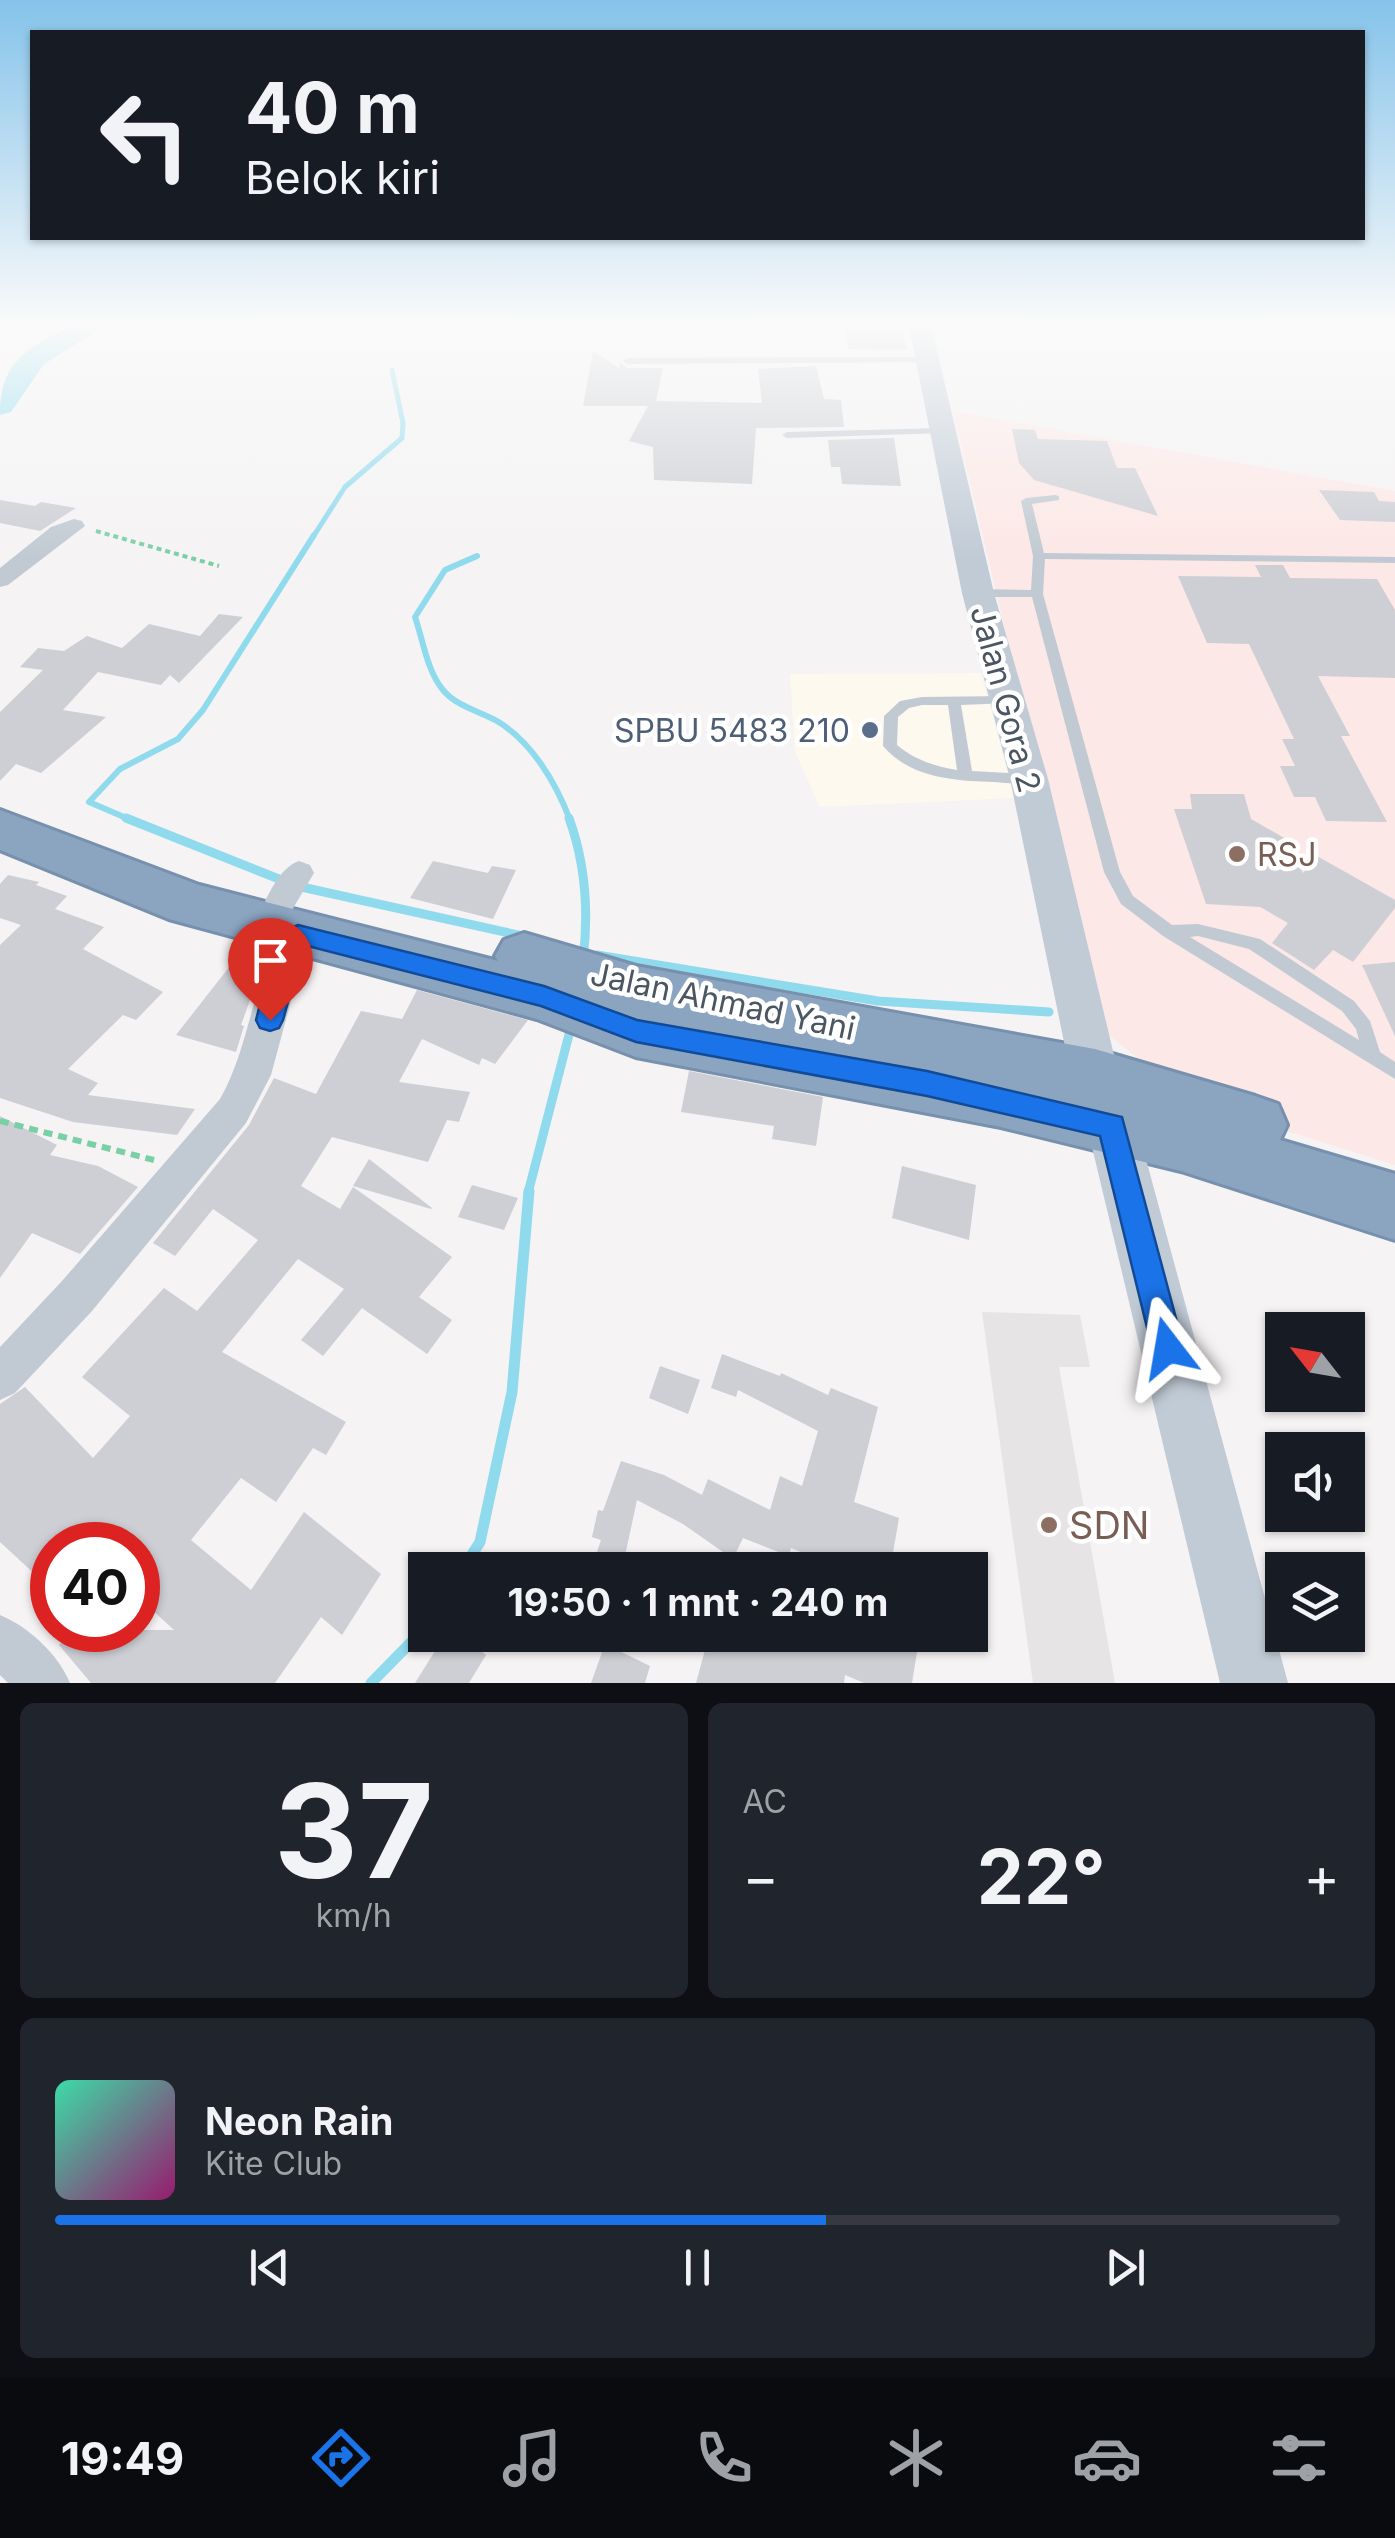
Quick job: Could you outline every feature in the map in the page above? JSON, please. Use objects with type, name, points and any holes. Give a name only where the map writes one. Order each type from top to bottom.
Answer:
[{"type":"highway","points":[[0,794],[291,900],[474,961],[662,1015],[927,1084],[1104,1101],[1395,1170]]},
{"type":"highway","points":[[0,829],[190,904],[291,900]]},
{"type":"highway","points":[[1104,1101],[1182,1141],[1395,1207]]},
{"type":"street","name":"Jalan Gora 2","points":[[934,400],[978,592],[1029,778],[1104,1101],[1254,1683]]},
{"type":"street","points":[[0,580],[59,532],[74,526]]},
{"type":"street","points":[[0,1378],[77,1296],[233,1112],[253,1075],[290,946],[291,900]]},
{"type":"street","points":[[0,1640],[44,1683]]},
{"type":"lane","points":[[787,435],[941,431]]},
{"type":"lane","points":[[1055,498],[1026,501],[1039,556],[1038,594],[1118,888],[1127,900],[1169,932],[1395,1071]]},
{"type":"lane","points":[[1039,556],[1395,560]]},
{"type":"lane","points":[[978,592],[1038,594]]},
{"type":"lane","points":[[954,700],[965,773]]},
{"type":"lane","points":[[1006,700],[904,704],[891,716],[890,746],[902,760],[928,770],[1029,778]]},
{"type":"lane","points":[[1169,932],[1198,930],[1254,944],[1348,1006],[1364,1026],[1372,1057]]},
{"type":"path","points":[[74,526],[219,566]]},
{"type":"path","points":[[0,1121],[186,1168]]},
{"type":"shaded area","points":[[953,411],[1395,491],[1395,1165],[1192,1101],[1100,1028]]},
{"type":"shaded area","points":[[981,673],[1015,798],[820,807],[795,752],[790,674]]},
{"type":"shaded area","name":"SDN","points":[[982,1312],[1080,1315],[1090,1367],[1059,1367],[1115,1683],[1033,1683]]},
{"type":"building","points":[[584,400],[762,403],[762,400],[841,400],[844,427],[756,428],[752,484],[654,480],[653,447],[629,441],[648,406],[583,406]]},
{"type":"building","points":[[1012,429],[1035,430],[1038,439],[1107,441],[1117,468],[1135,468],[1158,516],[1034,480],[1019,463]]},
{"type":"building","points":[[894,438],[901,486],[842,484],[840,467],[831,467],[828,440]]},
{"type":"building","points":[[1319,490],[1374,492],[1379,501],[1395,502],[1395,522],[1340,520]]},
{"type":"building","points":[[0,500],[76,508],[40,531],[0,523]]},
{"type":"building","points":[[1255,565],[1283,565],[1290,578],[1377,579],[1395,610],[1395,678],[1318,676],[1350,736],[1341,736],[1387,822],[1326,821],[1315,797],[1294,797],[1280,766],[1295,766],[1282,739],[1294,739],[1249,644],[1207,643],[1178,576],[1261,577]]},
{"type":"building","points":[[219,614],[243,617],[179,683],[170,675],[161,685],[98,672],[63,710],[106,717],[41,773],[16,764],[0,781],[0,712],[43,670],[20,667],[38,648],[64,651],[87,636],[122,648],[149,624],[200,636]]},
{"type":"building","points":[[1190,794],[1244,794],[1251,819],[1286,839],[1303,873],[1317,856],[1395,900],[1395,908],[1353,962],[1333,950],[1314,970],[1272,943],[1288,923],[1260,907],[1206,904],[1174,809],[1192,809]]},
{"type":"building","points":[[433,861],[488,873],[492,866],[516,870],[493,919],[410,898]]},
{"type":"building","points":[[8,875],[39,882],[36,885],[67,896],[55,909],[104,927],[83,949],[163,992],[136,1020],[123,1015],[68,1069],[98,1083],[88,1095],[195,1109],[177,1135],[73,1122],[0,1098],[0,945],[21,925],[0,918],[0,884]]},
{"type":"building","points":[[1395,962],[1395,1036],[1362,965]]},
{"type":"building","points":[[230,966],[258,978],[236,1052],[176,1035]]},
{"type":"building","points":[[417,990],[528,1020],[495,1064],[482,1058],[479,1065],[422,1039],[399,1082],[470,1092],[459,1122],[447,1120],[428,1162],[332,1137],[301,1186],[340,1209],[353,1187],[452,1257],[419,1297],[452,1320],[427,1354],[362,1308],[323,1356],[301,1340],[344,1289],[298,1259],[222,1352],[346,1422],[326,1455],[313,1448],[276,1502],[241,1478],[191,1540],[251,1590],[304,1512],[381,1574],[342,1635],[321,1617],[275,1683],[91,1683],[65,1652],[160,1652],[160,1630],[174,1630],[160,1617],[160,1522],[30,1522],[30,1570],[0,1542],[0,1404],[25,1387],[93,1458],[130,1416],[82,1377],[164,1288],[197,1311],[258,1240],[213,1209],[175,1256],[153,1243],[249,1125],[274,1078],[316,1094],[361,1011],[402,1019]]},
{"type":"building","points":[[689,1071],[823,1097],[816,1146],[772,1139],[774,1126],[681,1112]]},
{"type":"building","points":[[0,1116],[57,1145],[50,1155],[98,1166],[138,1187],[80,1254],[32,1233],[0,1278]]},
{"type":"building","points":[[369,1159],[432,1208],[353,1186]]},
{"type":"building","points":[[902,1166],[976,1185],[969,1240],[892,1218]]},
{"type":"building","points":[[472,1185],[518,1198],[504,1230],[458,1217]]},
{"type":"building","points":[[722,1354],[780,1376],[781,1373],[828,1395],[831,1388],[878,1407],[854,1502],[899,1518],[893,1552],[801,1552],[791,1548],[790,1552],[779,1552],[743,1538],[736,1552],[723,1552],[683,1524],[637,1500],[626,1552],[597,1552],[601,1540],[592,1537],[598,1510],[603,1511],[621,1461],[664,1475],[702,1495],[708,1479],[770,1510],[780,1476],[802,1486],[818,1431],[738,1390],[736,1397],[711,1388]]},
{"type":"building","points":[[660,1366],[700,1380],[688,1414],[649,1398]]},
{"type":"building","points":[[434,1652],[486,1655],[469,1683],[415,1683]]},
{"type":"building","points":[[602,1652],[621,1652],[650,1666],[645,1683],[591,1683]]},
{"type":"building","points":[[704,1652],[917,1652],[912,1683],[864,1683],[845,1675],[844,1683],[696,1683]]},
{"type":"waterway","points":[[0,406],[5,400]]},
{"type":"waterway","points":[[313,537],[345,487],[402,438],[398,400]]},
{"type":"waterway","points":[[131,820],[89,802],[120,769],[178,739],[203,710],[314,535]]},
{"type":"waterway","points":[[477,556],[445,570],[415,617],[429,665],[448,696],[497,721],[532,752],[558,792],[570,820]]},
{"type":"waterway","points":[[126,818],[131,820]]},
{"type":"waterway","points":[[569,818],[585,888],[583,960]]},
{"type":"waterway","points":[[131,820],[284,881]]},
{"type":"waterway","points":[[297,886],[527,937]]},
{"type":"waterway","points":[[597,955],[878,1001],[1049,1012]]},
{"type":"waterway","points":[[528,1193],[572,1023]]},
{"type":"waterway","points":[[474,1552],[480,1542],[512,1392],[529,1191]]},
{"type":"waterway","points":[[371,1683],[408,1645]]},
{"type":"place","name":"SPBU 5483 210","points":[[870,730]]},
{"type":"place","name":"RSJ","points":[[1237,854]]},
{"type":"place","name":"SDN","points":[[1049,1525]]},
{"type":"route","points":[[270,1020],[290,946],[298,934],[544,996],[636,1031],[927,1084],[1112,1126],[1168,1348]]}]
